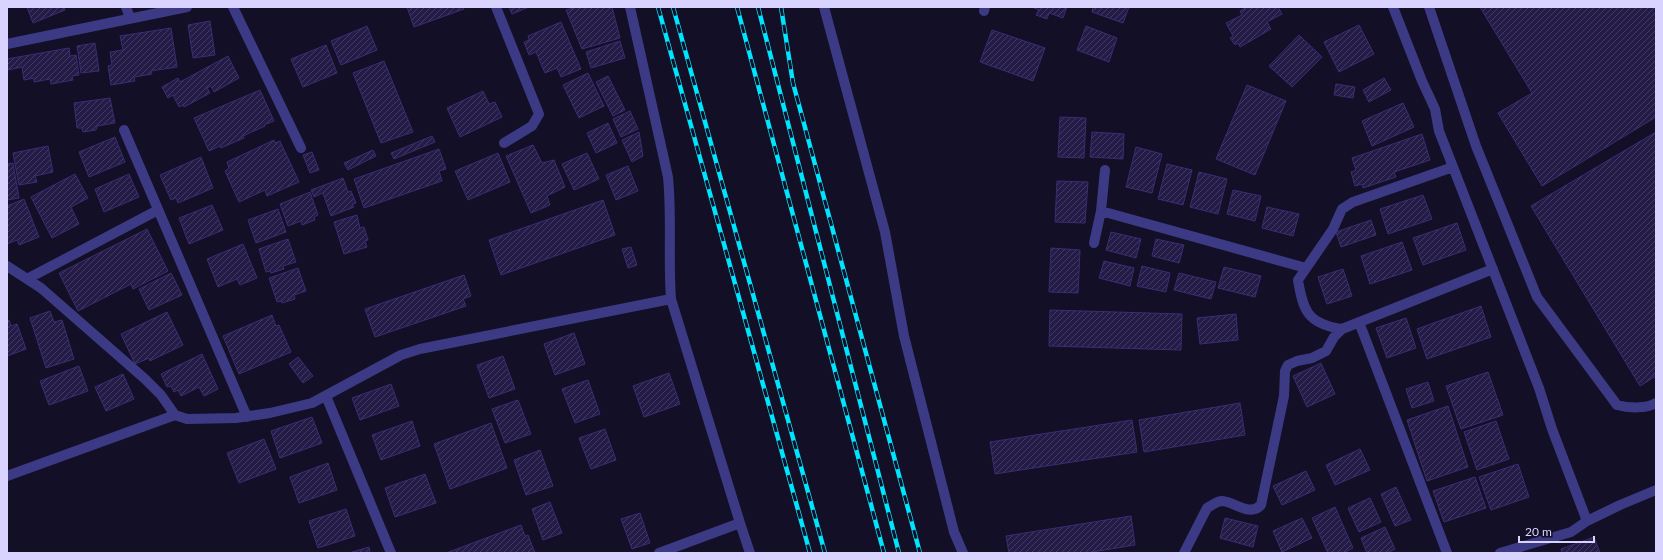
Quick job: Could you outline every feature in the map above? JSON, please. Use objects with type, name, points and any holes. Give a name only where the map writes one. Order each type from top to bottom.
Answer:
[{"type":"street","points":[[126,7],[130,18]]},
{"type":"street","points":[[7,44],[187,7]]},
{"type":"street","points":[[233,7],[301,148]]},
{"type":"street","points":[[496,7],[539,114],[532,126],[504,143]]},
{"type":"street","points":[[630,7],[643,59],[668,178],[671,203],[669,267],[671,299],[750,553]]},
{"type":"street","points":[[824,7],[885,232],[904,336],[954,532],[963,553]]},
{"type":"street","points":[[1393,7],[1422,81],[1435,109],[1439,131],[1539,388],[1552,429],[1587,521]]},
{"type":"street","points":[[1429,7],[1476,146],[1537,297],[1617,405],[1625,408],[1652,405],[1656,403]]},
{"type":"street","points":[[124,130],[247,416]]},
{"type":"street","points":[[1342,329],[1332,328],[1312,319],[1307,311],[1298,280],[1333,229],[1342,209],[1353,202],[1453,167]]},
{"type":"street","points":[[1094,242],[1101,210],[1105,170]]},
{"type":"street","points":[[27,280],[158,210]]},
{"type":"street","points":[[1101,210],[1306,268]]},
{"type":"street","points":[[7,266],[41,288],[145,379],[161,395],[175,415],[187,419],[236,418],[312,404],[401,355],[420,349],[671,299]]},
{"type":"street","points":[[1184,553],[1207,508],[1221,501],[1252,510],[1261,505],[1284,396],[1285,371],[1288,365],[1297,361],[1312,358],[1326,351],[1334,337],[1342,329],[1493,269]]},
{"type":"street","points":[[1359,322],[1447,553]]},
{"type":"street","points":[[326,396],[391,553]]},
{"type":"street","points":[[7,476],[175,415]]},
{"type":"street","points":[[1500,553],[1571,532],[1587,521],[1656,490]]},
{"type":"street","points":[[659,553],[740,523]]},
{"type":"building","points":[[27,7],[64,7],[65,10],[33,23]]},
{"type":"building","points":[[407,7],[463,7],[464,9],[414,27]]},
{"type":"building","points":[[509,7],[529,7],[512,14]]},
{"type":"building","points":[[577,7],[612,7],[620,38],[582,49],[566,10]]},
{"type":"building","points":[[1032,7],[1067,7],[1063,18],[1049,13],[1047,19],[1036,15],[1039,10]]},
{"type":"building","points":[[1093,7],[1129,7],[1123,23],[1092,12]]},
{"type":"building","points":[[1247,7],[1278,7],[1282,14],[1267,22],[1271,29],[1240,47],[1238,43],[1235,45],[1230,38],[1233,36],[1226,23],[1242,15],[1240,11]]},
{"type":"building","points":[[1480,7],[1656,7],[1656,117],[1542,186],[1498,113],[1532,93]]},
{"type":"building","points":[[210,21],[215,55],[193,58],[188,25]]},
{"type":"building","points":[[561,22],[581,69],[561,77],[557,68],[545,73],[536,52],[529,55],[524,42],[529,40],[528,36]]},
{"type":"building","points":[[1359,25],[1374,54],[1339,72],[1324,42]]},
{"type":"building","points":[[367,26],[377,50],[341,65],[331,41]]},
{"type":"building","points":[[1086,26],[1117,38],[1109,62],[1077,50]]},
{"type":"building","points":[[171,28],[177,67],[151,71],[152,74],[134,77],[135,81],[111,85],[108,66],[112,65],[110,52],[123,50],[120,36]]},
{"type":"building","points":[[992,30],[1045,48],[1033,81],[980,62]]},
{"type":"building","points":[[1299,35],[1322,57],[1292,87],[1269,66]]},
{"type":"building","points":[[620,41],[625,58],[591,68],[586,52]]},
{"type":"building","points":[[95,43],[99,71],[81,73],[77,46]]},
{"type":"building","points":[[326,45],[337,73],[303,87],[291,59]]},
{"type":"building","points":[[69,48],[70,56],[76,55],[79,75],[72,76],[73,80],[51,84],[50,79],[34,82],[34,78],[24,80],[22,67],[8,70],[7,59]]},
{"type":"building","points":[[228,56],[239,78],[214,92],[211,86],[207,88],[210,93],[184,107],[183,105],[179,107],[173,95],[168,98],[162,87],[178,78],[180,82]]},
{"type":"building","points":[[384,61],[413,132],[381,143],[353,73]]},
{"type":"building","points":[[588,73],[604,106],[579,118],[563,85]]},
{"type":"building","points":[[608,76],[625,110],[613,116],[596,82]]},
{"type":"building","points":[[1384,78],[1391,90],[1369,102],[1363,90]]},
{"type":"building","points":[[1336,84],[1355,87],[1353,98],[1334,95]]},
{"type":"building","points":[[1247,85],[1286,101],[1255,175],[1216,159]]},
{"type":"building","points":[[260,90],[274,121],[243,136],[244,138],[221,148],[220,146],[209,151],[194,118]]},
{"type":"building","points":[[483,91],[489,104],[495,102],[502,117],[460,137],[447,108]]},
{"type":"building","points":[[110,98],[115,123],[97,126],[96,130],[83,132],[82,128],[77,128],[74,103]]},
{"type":"building","points":[[1403,103],[1414,127],[1372,146],[1362,121]]},
{"type":"building","points":[[630,111],[638,129],[621,137],[613,119]]},
{"type":"building","points":[[1060,117],[1086,118],[1084,158],[1058,157]]},
{"type":"building","points":[[608,123],[617,143],[596,153],[587,133]]},
{"type":"building","points":[[639,132],[643,156],[632,162],[622,140]]},
{"type":"building","points":[[1092,132],[1124,134],[1123,159],[1090,157]]},
{"type":"building","points":[[1656,132],[1656,376],[1640,386],[1531,206]]},
{"type":"building","points":[[1422,134],[1430,160],[1394,172],[1396,177],[1363,188],[1362,184],[1355,186],[1351,172],[1356,170],[1352,158]]},
{"type":"building","points":[[432,136],[435,142],[394,159],[391,153]]},
{"type":"building","points":[[115,137],[125,162],[89,177],[79,152]]},
{"type":"building","points":[[274,140],[275,143],[280,141],[299,182],[267,196],[265,190],[239,202],[225,171],[229,168],[227,162]]},
{"type":"building","points":[[533,145],[542,163],[554,160],[565,187],[547,196],[550,205],[531,213],[506,156]]},
{"type":"building","points":[[48,146],[53,172],[35,176],[37,182],[19,185],[13,153]]},
{"type":"building","points":[[1136,147],[1162,154],[1152,193],[1126,187]]},
{"type":"building","points":[[439,149],[446,169],[439,171],[442,181],[364,208],[354,179]]},
{"type":"building","points":[[373,150],[376,156],[348,170],[344,163]]},
{"type":"building","points":[[312,152],[319,170],[310,173],[303,155]]},
{"type":"building","points":[[498,153],[510,182],[468,200],[455,171]]},
{"type":"building","points":[[587,153],[599,179],[574,190],[562,164]]},
{"type":"building","points":[[201,157],[213,188],[178,203],[176,198],[171,200],[160,175]]},
{"type":"building","points":[[13,163],[19,198],[7,200],[7,164]]},
{"type":"building","points":[[1167,164],[1192,170],[1183,205],[1158,199]]},
{"type":"building","points":[[628,166],[638,191],[616,200],[606,175]]},
{"type":"building","points":[[1199,172],[1227,179],[1218,214],[1190,207]]},
{"type":"building","points":[[75,174],[88,198],[71,207],[79,224],[52,238],[31,197]]},
{"type":"building","points":[[129,174],[139,197],[104,212],[95,189]]},
{"type":"building","points":[[343,178],[348,192],[351,191],[356,203],[352,204],[354,207],[331,216],[323,193],[314,197],[311,190]]},
{"type":"building","points":[[1057,181],[1088,182],[1085,223],[1055,222]]},
{"type":"building","points":[[1233,190],[1261,196],[1255,221],[1227,214]]},
{"type":"building","points":[[310,192],[318,215],[314,217],[315,220],[302,225],[301,221],[288,226],[280,204]]},
{"type":"building","points":[[1423,195],[1432,219],[1388,234],[1380,209]]},
{"type":"building","points":[[24,199],[39,237],[19,245],[17,240],[7,244],[7,206]]},
{"type":"building","points":[[603,200],[615,235],[501,275],[489,240]]},
{"type":"building","points":[[212,205],[223,230],[189,244],[179,218]]},
{"type":"building","points":[[1267,207],[1299,214],[1293,236],[1262,228]]},
{"type":"building","points":[[278,209],[286,232],[256,243],[248,220]]},
{"type":"building","points":[[357,215],[360,228],[364,227],[368,240],[365,241],[367,247],[344,254],[334,222]]},
{"type":"building","points":[[1371,220],[1376,235],[1341,247],[1336,232]]},
{"type":"building","points":[[1457,223],[1466,250],[1423,265],[1413,238]]},
{"type":"building","points":[[147,229],[168,271],[133,289],[131,284],[78,311],[59,273]]},
{"type":"building","points":[[1111,232],[1141,239],[1136,258],[1106,250]]},
{"type":"building","points":[[288,239],[296,262],[283,266],[284,269],[271,273],[270,271],[266,272],[259,249]]},
{"type":"building","points":[[1156,239],[1184,245],[1179,263],[1152,256]]},
{"type":"building","points":[[1402,242],[1412,270],[1370,284],[1361,256]]},
{"type":"building","points":[[243,244],[257,278],[240,285],[237,279],[218,287],[207,259]]},
{"type":"building","points":[[631,247],[637,265],[628,268],[622,249]]},
{"type":"building","points":[[1051,248],[1080,250],[1078,293],[1049,292]]},
{"type":"building","points":[[1104,261],[1134,268],[1130,286],[1099,278]]},
{"type":"building","points":[[1142,266],[1170,273],[1166,292],[1137,286]]},
{"type":"building","points":[[1224,267],[1261,276],[1255,297],[1218,288]]},
{"type":"building","points":[[298,268],[306,291],[294,295],[295,299],[282,303],[281,301],[277,302],[269,278]]},
{"type":"building","points":[[1343,269],[1352,296],[1327,304],[1318,277]]},
{"type":"building","points":[[171,273],[182,295],[149,310],[139,289]]},
{"type":"building","points":[[1179,273],[1216,282],[1211,299],[1174,290]]},
{"type":"building","points":[[464,275],[471,296],[463,299],[466,306],[375,337],[365,309]]},
{"type":"building","points":[[1481,306],[1491,337],[1427,359],[1417,329]]},
{"type":"building","points":[[1050,310],[1182,314],[1181,350],[1049,346]]},
{"type":"building","points":[[50,311],[54,322],[62,320],[74,359],[46,368],[30,318]]},
{"type":"building","points":[[167,312],[183,345],[150,361],[149,358],[135,364],[121,334]]},
{"type":"building","points":[[1236,314],[1238,340],[1200,344],[1197,318]]},
{"type":"building","points":[[272,315],[276,326],[279,325],[291,352],[239,374],[223,336]]},
{"type":"building","points":[[1406,318],[1416,348],[1387,358],[1376,328]]},
{"type":"building","points":[[9,320],[11,326],[17,324],[26,349],[7,356],[7,321]]},
{"type":"building","points":[[574,333],[585,364],[555,375],[544,344]]},
{"type":"building","points":[[202,354],[218,389],[204,396],[199,387],[181,396],[178,390],[174,392],[171,386],[167,387],[161,374]]},
{"type":"building","points":[[503,356],[515,389],[489,398],[477,365]]},
{"type":"building","points":[[298,357],[313,376],[303,383],[289,364]]},
{"type":"building","points":[[1321,363],[1335,394],[1307,407],[1293,376]]},
{"type":"building","points":[[79,366],[88,391],[49,405],[40,381]]},
{"type":"building","points":[[1488,372],[1503,415],[1461,429],[1446,386]]},
{"type":"building","points":[[669,373],[680,404],[644,417],[633,386]]},
{"type":"building","points":[[123,374],[134,399],[106,411],[95,387]]},
{"type":"building","points":[[588,380],[600,414],[575,423],[562,389]]},
{"type":"building","points":[[1428,382],[1434,401],[1412,408],[1406,389]]},
{"type":"building","points":[[391,384],[399,406],[360,420],[352,398]]},
{"type":"building","points":[[518,400],[531,434],[505,443],[492,409]]},
{"type":"building","points":[[1240,403],[1245,435],[1144,452],[1139,420]]},
{"type":"building","points":[[1448,406],[1468,467],[1427,481],[1407,420]]},
{"type":"building","points":[[312,417],[322,443],[280,458],[271,431]]},
{"type":"building","points":[[1132,420],[1137,452],[995,474],[990,442]]},
{"type":"building","points":[[412,421],[420,446],[381,460],[372,435]]},
{"type":"building","points":[[1496,421],[1509,459],[1477,470],[1464,432]]},
{"type":"building","points":[[491,423],[507,468],[450,489],[434,444]]},
{"type":"building","points":[[605,429],[616,460],[591,469],[579,438]]},
{"type":"building","points":[[264,439],[276,469],[239,483],[227,453]]},
{"type":"building","points":[[1360,449],[1370,470],[1335,485],[1326,465]]},
{"type":"building","points":[[540,450],[553,486],[526,495],[514,460]]},
{"type":"building","points":[[328,463],[337,490],[299,503],[290,477]]},
{"type":"building","points":[[1518,464],[1529,497],[1491,510],[1479,477]]},
{"type":"building","points":[[1306,471],[1315,490],[1282,505],[1273,486]]},
{"type":"building","points":[[425,474],[436,503],[395,517],[385,488]]},
{"type":"building","points":[[1475,477],[1486,508],[1444,522],[1433,491]]},
{"type":"building","points":[[1396,487],[1411,520],[1395,526],[1381,494]]},
{"type":"building","points":[[1370,498],[1381,522],[1359,532],[1348,508]]},
{"type":"building","points":[[550,502],[562,533],[543,540],[532,509]]},
{"type":"building","points":[[1335,507],[1353,548],[1343,553],[1328,553],[1312,518]]},
{"type":"building","points":[[346,509],[355,536],[318,548],[309,521]]},
{"type":"building","points":[[640,513],[650,543],[632,549],[621,519]]},
{"type":"building","points":[[1131,516],[1135,545],[1086,553],[1009,553],[1006,536]]},
{"type":"building","points":[[1225,518],[1258,526],[1253,547],[1220,538]]},
{"type":"building","points":[[1302,518],[1312,538],[1282,552],[1273,531]]},
{"type":"building","points":[[521,525],[525,536],[528,535],[535,553],[446,553]]},
{"type":"building","points":[[1385,527],[1395,549],[1387,553],[1367,553],[1361,538]]},
{"type":"building","points":[[1594,537],[1600,553],[1562,553],[1561,549]]},
{"type":"building","points":[[369,547],[370,553],[349,553]]},
{"type":"railway","points":[[658,7],[810,553]]},
{"type":"railway","points":[[673,7],[825,553]]},
{"type":"railway","points":[[737,7],[884,553]]},
{"type":"railway","points":[[758,7],[899,553]]},
{"type":"railway","points":[[781,7],[793,83],[920,553]]}]
